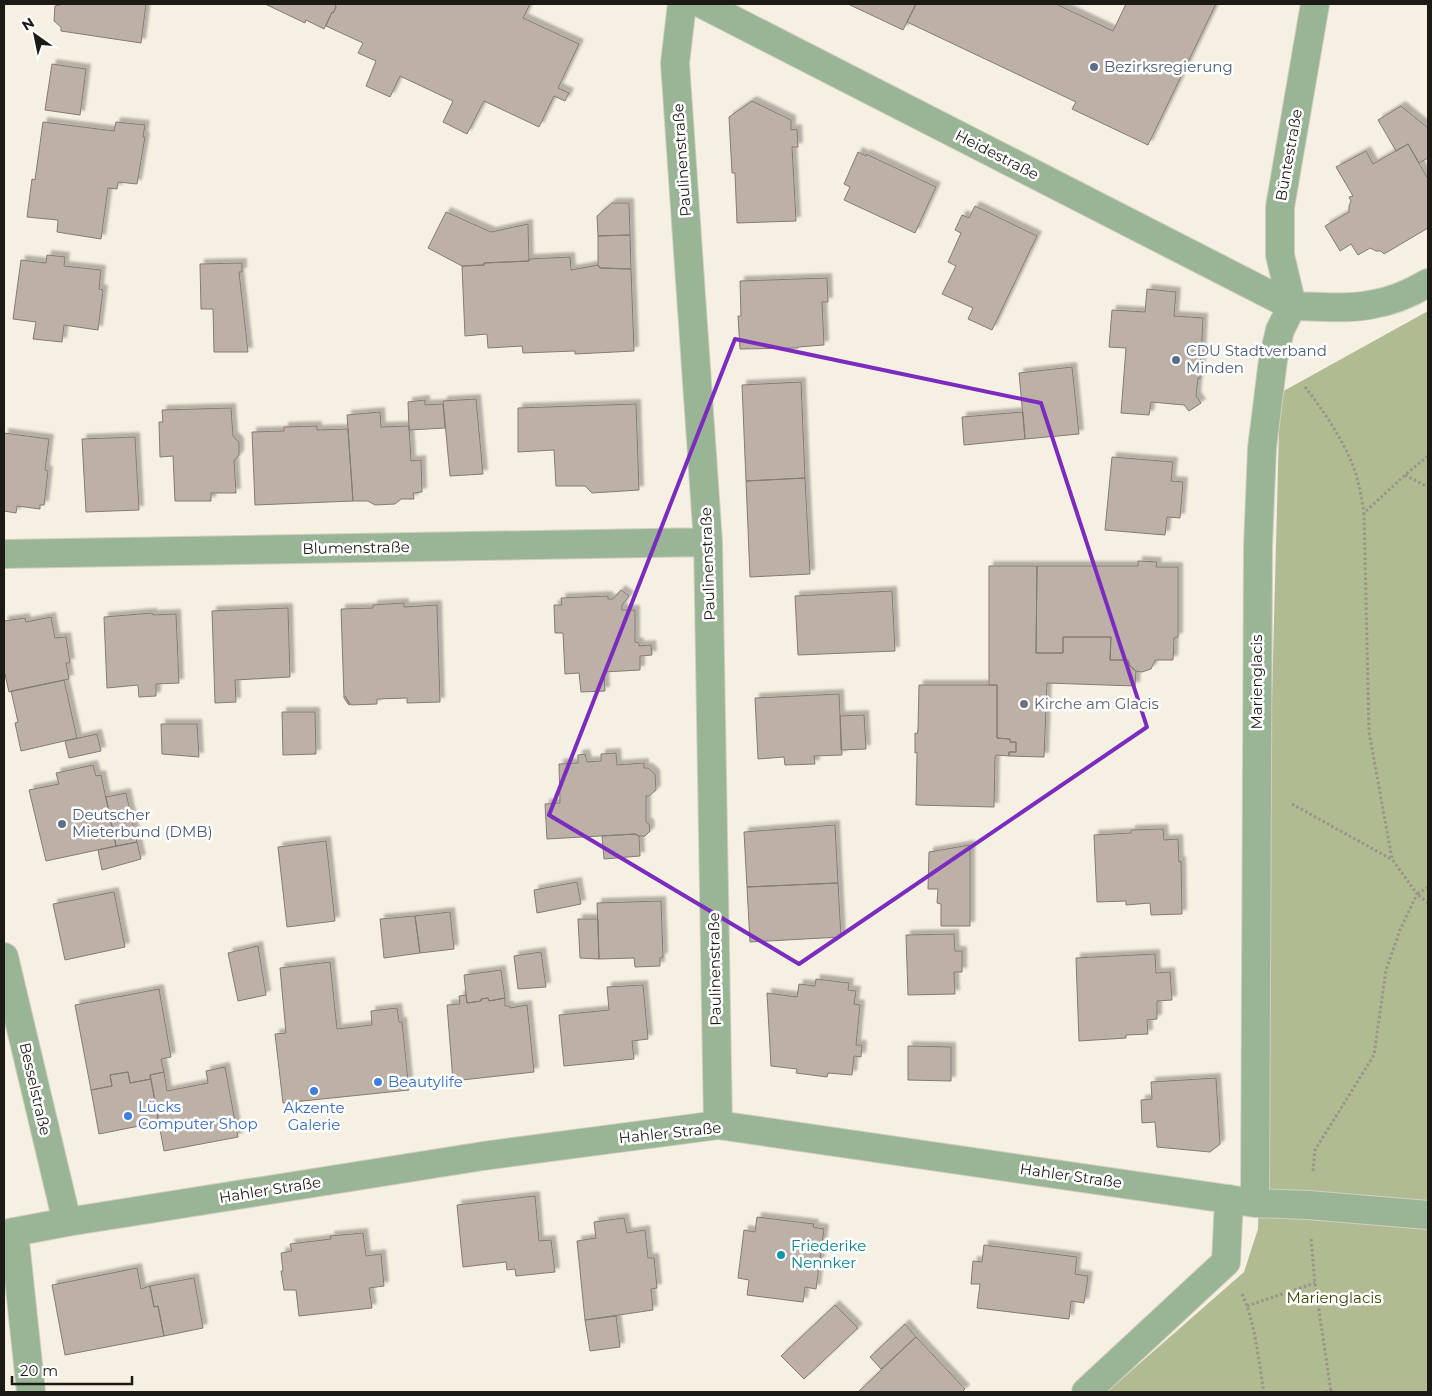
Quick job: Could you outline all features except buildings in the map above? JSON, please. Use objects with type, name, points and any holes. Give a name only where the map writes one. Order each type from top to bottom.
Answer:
[{"type":"street","name":"Paulinenstraße","points":[[682,4],[675,63],[708,542],[718,1125]]},
{"type":"street","name":"Heidestraße","points":[[702,4],[1292,306]]},
{"type":"street","name":"Büntestraße","points":[[1292,306],[1280,255],[1280,208],[1315,4]]},
{"type":"street","points":[[1292,306],[1338,307],[1373,305],[1410,293],[1428,284]]},
{"type":"street","name":"Marienglacis","points":[[1256,1203],[1258,546],[1262,448],[1273,360],[1280,330],[1292,306]]},
{"type":"street","name":"Blumenstraße","points":[[4,554],[708,542]]},
{"type":"street","name":"Besselstraße","points":[[4,957],[68,1222]]},
{"type":"street","name":"Hahler Straße","points":[[9,1233],[483,1156],[718,1125],[1256,1203],[1308,1205],[1428,1215]]},
{"type":"street","points":[[1086,1392],[1226,1262],[1229,1199]]},
{"type":"street","points":[[9,1233],[31,1392]]},
{"type":"path","points":[[1273,360],[1291,369],[1322,408],[1345,450],[1357,477],[1364,513],[1369,732],[1392,859],[1417,894],[1428,903]]},
{"type":"path","points":[[1364,513],[1428,456]]},
{"type":"path","points":[[1405,475],[1428,487]]},
{"type":"path","points":[[1257,785],[1392,859]]},
{"type":"path","points":[[1330,1392],[1315,1283],[1308,1205],[1315,1150],[1374,1055],[1386,970],[1400,930],[1417,894],[1428,887]]},
{"type":"path","points":[[1226,1262],[1247,1306],[1264,1392]]},
{"type":"path","points":[[1247,1306],[1315,1283]]},
{"type":"path","points":[[1325,1392],[1336,1392]]},
{"type":"highlighted area","points":[[735,339],[1041,403],[1147,727],[799,964],[549,815]]},
{"type":"green space","name":"Marienglacis","points":[[1428,311],[1428,1392],[1107,1392],[1244,1272],[1258,1229],[1280,393]]},
{"type":"place","name":"Bezirksregierung","points":[[1094,67]]},
{"type":"place","name":"CDU Stadtverband Minden","points":[[1176,360]]},
{"type":"place","name":"Kirche am Glacis","points":[[1024,704]]},
{"type":"place","name":"Deutscher Mieterbund (DMB)","points":[[62,824]]},
{"type":"place","name":"Beautylife","points":[[378,1082]]},
{"type":"place","name":"Akzente Galerie","points":[[314,1091]]},
{"type":"place","name":"Lücks Computer Shop","points":[[128,1116]]},
{"type":"place","name":"Friederike Nennker","points":[[781,1255]]}]
